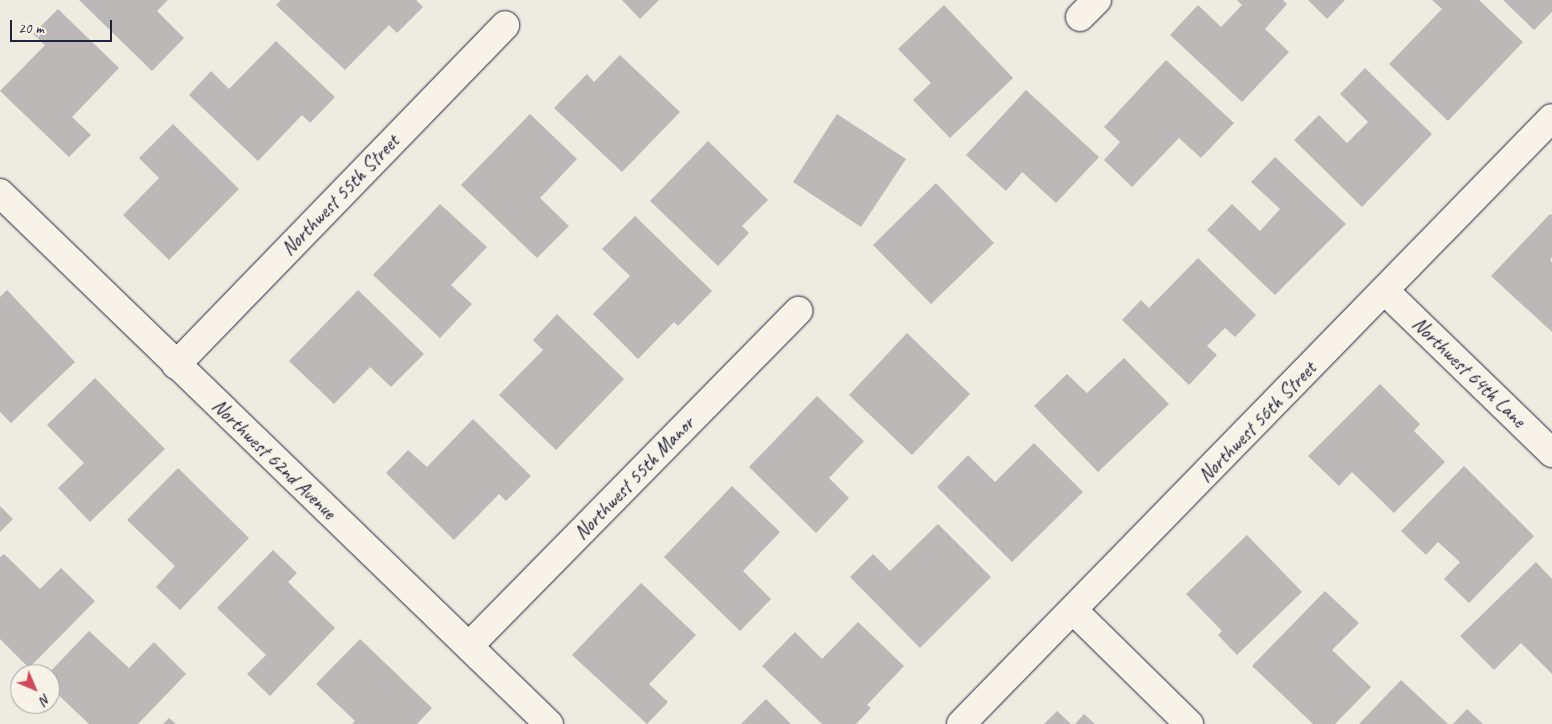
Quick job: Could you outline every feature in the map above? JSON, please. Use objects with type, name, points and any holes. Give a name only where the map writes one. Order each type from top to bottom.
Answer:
[{"type":"street","name":"Northwest 55th Street","points":[[176,365],[505,24]]},
{"type":"street","name":"Northwest 56th Street","points":[[961,724],[1552,118]]},
{"type":"street","name":"Northwest 62nd Avenue","points":[[0,193],[549,724]]},
{"type":"street","name":"Northwest 64th Lane","points":[[1385,291],[1552,453]]},
{"type":"street","name":"Northwest 55th Manor","points":[[470,646],[798,311]]},
{"type":"street","points":[[1072,610],[1189,724]]},
{"type":"building","points":[[79,0],[168,0],[157,11],[184,38],[152,71]]},
{"type":"building","points":[[281,0],[416,0],[423,7],[397,33],[389,25],[345,70],[276,5]]},
{"type":"building","points":[[622,0],[659,0],[640,19]]},
{"type":"building","points":[[1237,0],[1283,0],[1287,4],[1265,29],[1289,52],[1242,102],[1170,35],[1198,5],[1221,27],[1242,5]]},
{"type":"building","points":[[1308,0],[1345,0],[1327,19]]},
{"type":"building","points":[[1432,0],[1479,0],[1523,42],[1448,121],[1389,64],[1442,9]]},
{"type":"building","points":[[1503,0],[1552,0],[1552,12],[1534,30]]},
{"type":"building","points":[[944,5],[1013,78],[950,138],[913,100],[931,83],[898,49]]},
{"type":"building","points":[[58,9],[119,68],[72,117],[91,135],[69,157],[0,91],[45,45],[33,34]]},
{"type":"building","points":[[276,41],[335,97],[310,123],[302,115],[258,161],[189,95],[211,71],[229,89]]},
{"type":"building","points":[[620,55],[680,112],[622,172],[554,108],[587,74],[594,82]]},
{"type":"building","points":[[1166,60],[1234,123],[1201,158],[1179,138],[1132,187],[1104,160],[1120,142],[1104,127]]},
{"type":"building","points":[[1365,68],[1432,134],[1362,207],[1294,140],[1319,115],[1347,143],[1368,122],[1340,94]]},
{"type":"building","points":[[1026,90],[1099,157],[1056,203],[1022,172],[1006,191],[966,155]]},
{"type":"building","points":[[530,114],[577,159],[540,198],[569,226],[537,258],[461,185]]},
{"type":"building","points":[[837,114],[906,159],[861,227],[793,182]]},
{"type":"building","points":[[173,124],[239,189],[169,260],[123,215],[159,178],[139,158]]},
{"type":"building","points":[[708,141],[768,200],[742,226],[749,233],[718,266],[650,201]]},
{"type":"building","points":[[1275,157],[1346,224],[1275,295],[1207,230],[1232,204],[1260,231],[1280,209],[1251,182]]},
{"type":"building","points":[[936,183],[994,243],[931,304],[873,245]]},
{"type":"building","points":[[440,204],[487,247],[451,285],[472,304],[440,338],[373,275]]},
{"type":"building","points":[[1550,214],[1552,215],[1552,257],[1550,260],[1552,262],[1552,332],[1491,276]]},
{"type":"building","points":[[635,216],[712,291],[678,326],[674,322],[638,359],[593,314],[630,276],[602,249]]},
{"type":"building","points":[[1198,258],[1256,315],[1235,337],[1225,328],[1207,346],[1217,355],[1189,385],[1122,320],[1141,300],[1149,308]]},
{"type":"building","points":[[7,290],[75,362],[11,423],[0,412],[0,297]]},
{"type":"building","points":[[358,290],[424,354],[391,387],[370,367],[334,404],[289,361]]},
{"type":"building","points":[[557,314],[624,379],[556,450],[499,395],[543,350],[533,340]]},
{"type":"building","points":[[907,333],[970,394],[912,455],[849,395]]},
{"type":"building","points":[[1124,358],[1169,404],[1098,472],[1034,406],[1067,374],[1087,393]]},
{"type":"building","points":[[95,378],[165,449],[90,522],[58,488],[84,463],[47,425]]},
{"type":"building","points":[[1380,384],[1420,424],[1414,431],[1445,462],[1394,513],[1352,472],[1339,486],[1308,456]]},
{"type":"building","points":[[817,396],[864,441],[829,478],[849,498],[816,533],[749,467]]},
{"type":"building","points":[[473,419],[531,476],[506,501],[499,494],[454,540],[386,473],[408,450],[427,467]]},
{"type":"building","points":[[1034,443],[1083,492],[1012,562],[937,487],[968,455],[995,482]]},
{"type":"building","points":[[1464,466],[1534,536],[1469,603],[1444,579],[1460,562],[1438,542],[1426,555],[1401,531]]},
{"type":"building","points":[[178,468],[249,538],[180,610],[156,587],[175,566],[127,520]]},
{"type":"building","points":[[732,486],[780,532],[743,571],[771,599],[740,631],[664,557]]},
{"type":"building","points":[[0,506],[13,519],[0,532]]},
{"type":"building","points":[[938,524],[991,577],[920,648],[850,577],[873,554],[890,571]]},
{"type":"building","points":[[1247,535],[1302,592],[1237,655],[1218,635],[1222,631],[1186,594]]},
{"type":"building","points":[[273,550],[297,573],[288,582],[335,628],[270,696],[247,674],[266,655],[217,608]]},
{"type":"building","points":[[4,554],[40,589],[61,568],[95,601],[33,664],[25,664],[0,639],[0,557]]},
{"type":"building","points":[[1536,562],[1552,579],[1552,674],[1521,643],[1494,670],[1460,636]]},
{"type":"building","points":[[641,583],[696,635],[649,684],[668,702],[647,724],[572,655]]},
{"type":"building","points":[[1325,591],[1359,623],[1332,650],[1371,687],[1335,724],[1313,724],[1252,666]]},
{"type":"building","points":[[858,622],[904,666],[867,705],[871,708],[856,724],[822,724],[762,666],[795,632],[822,659]]},
{"type":"building","points":[[89,631],[129,668],[154,642],[186,674],[138,724],[89,724],[60,696],[60,664],[58,664]]},
{"type":"building","points":[[360,639],[432,708],[417,724],[352,724],[355,721],[316,684]]},
{"type":"building","points":[[1401,680],[1448,724],[1359,724]]},
{"type":"building","points":[[766,699],[791,724],[741,724]]},
{"type":"building","points":[[1467,709],[1483,724],[1453,724]]},
{"type":"building","points":[[1057,711],[1071,724],[1044,724]]},
{"type":"building","points":[[1084,714],[1095,724],[1075,724]]},
{"type":"building","points":[[169,718],[176,724],[163,724]]}]
